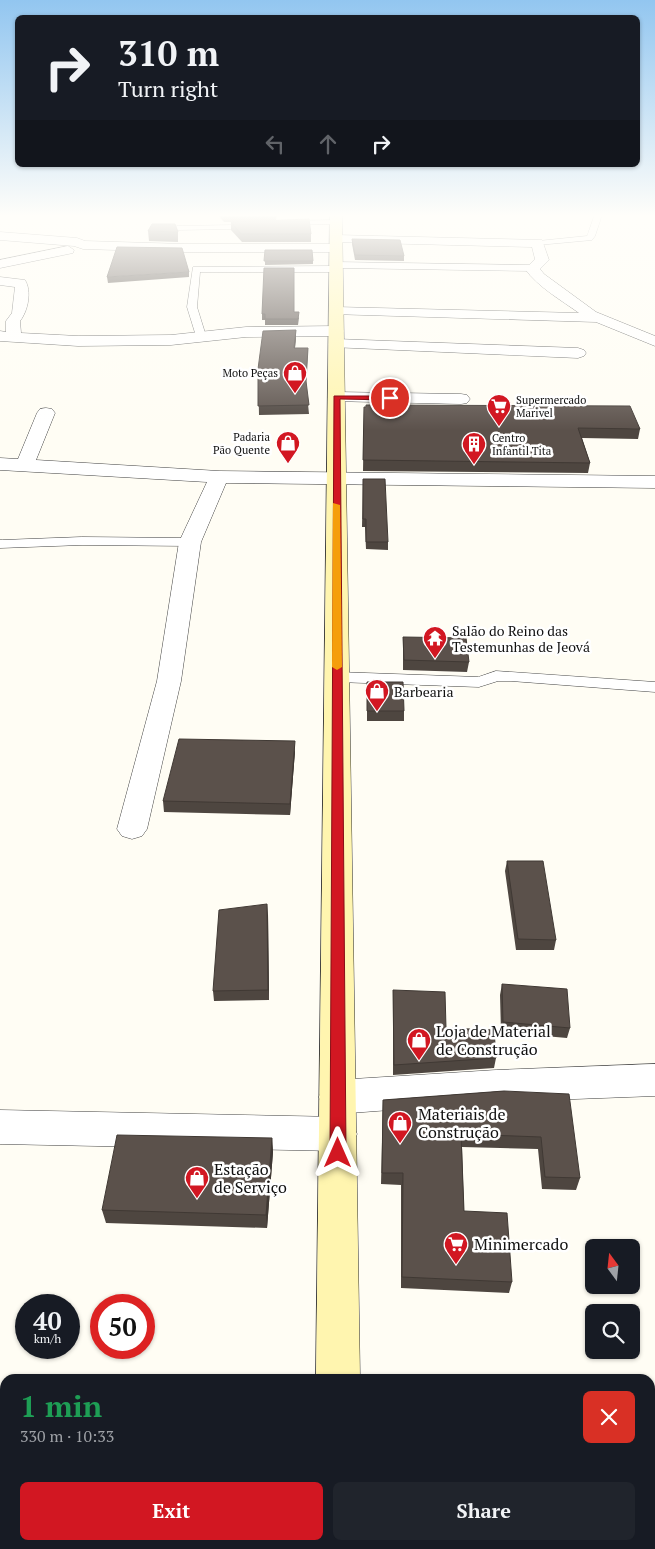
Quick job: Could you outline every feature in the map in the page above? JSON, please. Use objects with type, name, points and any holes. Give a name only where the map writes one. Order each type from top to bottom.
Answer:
[{"type":"main road","points":[[336,286],[338,1374]]},
{"type":"street","points":[[22,286],[19,313],[13,321],[7,336],[78,341],[171,340],[246,332],[598,318]]},
{"type":"street","points":[[552,286],[598,318],[655,342]]},
{"type":"street","points":[[336,329],[578,353]]},
{"type":"street","points":[[336,397],[461,399]]},
{"type":"street","points":[[25,465],[46,414]]},
{"type":"street","points":[[0,464],[219,477],[655,482]]},
{"type":"street","points":[[0,480],[68,468]]},
{"type":"street","points":[[132,829],[169,681],[190,542],[219,477]]},
{"type":"street","points":[[337,1097],[496,1086],[655,1080]]},
{"type":"street","points":[[0,1127],[338,1134]]},
{"type":"lane","points":[[194,286],[192,306],[194,318],[201,336]]},
{"type":"lane","points":[[2,544],[99,540],[190,542]]},
{"type":"lane","points":[[337,677],[479,682],[496,676],[511,676],[655,687]]},
{"type":"building","points":[[263,286],[294,286],[294,312],[299,312],[298,319],[265,319],[265,314],[262,314]]},
{"type":"building","points":[[296,330],[294,348],[308,348],[306,381],[309,405],[258,406],[258,369],[263,331]]},
{"type":"building","points":[[366,405],[630,406],[640,429],[578,428],[590,463],[363,460],[364,407]]},
{"type":"building","points":[[363,479],[385,479],[388,542],[366,542],[366,519],[363,519]]},
{"type":"building","points":[[403,637],[466,638],[469,662],[404,660]]},
{"type":"building","points":[[367,682],[403,682],[404,711],[367,711]]},
{"type":"building","points":[[179,739],[295,741],[290,804],[163,801]]},
{"type":"building","points":[[507,861],[543,861],[556,940],[518,939]]},
{"type":"building","points":[[267,904],[268,990],[213,991],[219,910]]},
{"type":"building","points":[[502,984],[567,989],[570,1028],[503,1022]]},
{"type":"building","points":[[393,990],[445,992],[446,1028],[494,1030],[496,1058],[394,1065]]},
{"type":"building","points":[[504,1091],[569,1094],[580,1178],[545,1177],[541,1137],[461,1134],[464,1211],[507,1213],[512,1282],[402,1277],[403,1173],[382,1173],[383,1100]]},
{"type":"building","points":[[117,1135],[272,1138],[266,1215],[102,1210]]},
{"type":"slow traffic","points":[[336,505],[337,667]]},
{"type":"place","name":"Moto Peças","points":[[295,394]]},
{"type":"place","name":"Supermercado Marivel","points":[[499,427]]},
{"type":"place","name":"Padaria Pão Quente","points":[[288,464]]},
{"type":"place","name":"Centro Infantil Tita","points":[[474,465]]},
{"type":"place","name":"Salão do Reino das Testemunhas de Jeová","points":[[435,659]]},
{"type":"place","name":"Barbearia","points":[[377,712]]},
{"type":"place","name":"Loja de Material de Construção","points":[[419,1061]]},
{"type":"place","name":"Materiais de Construção","points":[[400,1144]]},
{"type":"place","name":"Estação de Serviço","points":[[197,1199]]},
{"type":"place","name":"Minimercado","points":[[456,1265]]},
{"type":"route","points":[[338,1153],[336,397],[390,398]]}]
